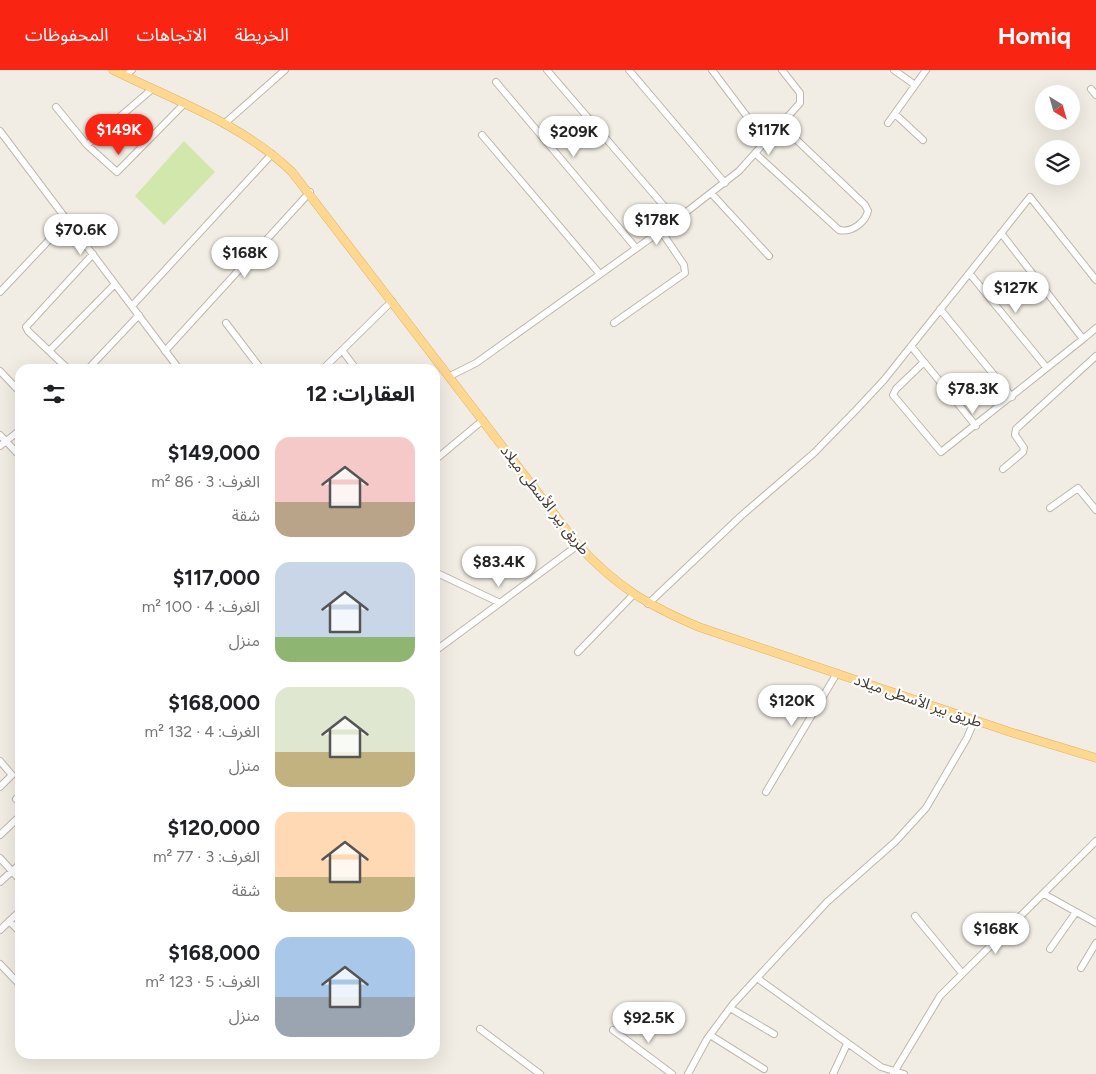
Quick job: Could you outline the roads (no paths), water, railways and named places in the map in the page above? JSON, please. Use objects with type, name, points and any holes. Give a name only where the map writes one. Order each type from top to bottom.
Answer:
[{"type":"main road","name":"طريق بير الأسطى ميلاد","points":[[113,70],[224,124],[272,154],[292,172],[310,192],[578,545],[604,572],[633,595],[648,604],[699,627],[1096,758]]},
{"type":"street","points":[[125,76],[132,70]]},
{"type":"street","points":[[224,124],[285,70]]},
{"type":"street","points":[[547,70],[676,220]]},
{"type":"street","points":[[629,70],[725,183]]},
{"type":"street","points":[[712,70],[766,143]]},
{"type":"street","points":[[450,376],[476,363],[725,183],[766,143],[801,99],[800,93],[782,70]]},
{"type":"street","points":[[894,70],[915,85]]},
{"type":"street","points":[[888,123],[926,70]]},
{"type":"street","points":[[496,82],[636,248]]},
{"type":"street","points":[[1091,89],[1096,95]]},
{"type":"street","points":[[88,145],[151,90]]},
{"type":"street","points":[[56,107],[88,145],[115,171],[120,171],[183,105]]},
{"type":"street","points":[[894,114],[923,140]]},
{"type":"street","points":[[756,154],[839,230],[851,230],[864,219],[868,211],[865,205],[781,125]]},
{"type":"street","points":[[0,131],[175,364]]},
{"type":"street","points":[[482,135],[599,274]]},
{"type":"street","points":[[132,306],[272,154]]},
{"type":"street","points":[[165,351],[310,192]]},
{"type":"street","points":[[711,193],[769,256]]},
{"type":"street","points":[[648,604],[741,516],[829,439],[884,380],[1030,197],[1096,280]]},
{"type":"street","points":[[0,292],[68,220]]},
{"type":"street","points":[[614,323],[684,273],[684,265],[661,231]]},
{"type":"street","points":[[1001,233],[1083,339]]},
{"type":"street","points":[[63,364],[27,330],[27,325],[94,254]]},
{"type":"street","points":[[970,274],[1046,368]]},
{"type":"street","points":[[50,351],[115,284]]},
{"type":"street","points":[[328,364],[392,301]]},
{"type":"street","points":[[940,309],[1012,397]]},
{"type":"street","points":[[93,364],[139,315]]},
{"type":"street","points":[[226,323],[257,364]]},
{"type":"street","points":[[924,362],[896,388],[894,398],[939,452],[945,451],[1096,328]]},
{"type":"street","points":[[911,346],[976,426]]},
{"type":"street","points":[[342,350],[352,364]]},
{"type":"street","points":[[1003,469],[1024,452],[1024,448],[1015,436],[1016,429],[1096,356]]},
{"type":"street","points":[[0,371],[15,387]]},
{"type":"street","points":[[440,456],[483,420]]},
{"type":"street","points":[[0,446],[15,434]]},
{"type":"street","points":[[0,435],[15,451]]},
{"type":"street","points":[[1050,508],[1078,488],[1096,510]]},
{"type":"street","points":[[440,647],[498,602],[578,545]]},
{"type":"street","points":[[440,574],[498,602]]},
{"type":"street","points":[[578,652],[633,595]]},
{"type":"street","points":[[766,792],[837,673]]},
{"type":"street","points":[[688,1074],[710,1035],[730,1008],[827,902],[895,842],[926,808],[967,738],[975,719]]},
{"type":"street","points":[[0,761],[12,773],[10,778],[0,786]]},
{"type":"street","points":[[0,835],[15,821]]},
{"type":"street","points":[[894,1072],[940,996],[1096,841]]},
{"type":"street","points":[[0,858],[15,874]]},
{"type":"street","points":[[0,882],[15,868]]},
{"type":"street","points":[[1044,894],[1096,923]]},
{"type":"street","points":[[1050,949],[1076,912]]},
{"type":"street","points":[[0,930],[15,916]]},
{"type":"street","points":[[915,916],[962,973]]},
{"type":"street","points":[[9,921],[15,927]]},
{"type":"street","points":[[1080,968],[1096,943]]},
{"type":"street","points":[[0,964],[15,980]]},
{"type":"street","points":[[757,978],[881,1067],[904,1074]]},
{"type":"street","points":[[730,1008],[774,1034]]},
{"type":"street","points":[[480,1029],[540,1074]]},
{"type":"street","points":[[613,1030],[672,1074]]},
{"type":"street","points":[[710,1035],[764,1069]]},
{"type":"street","points":[[833,1074],[847,1044]]}]
